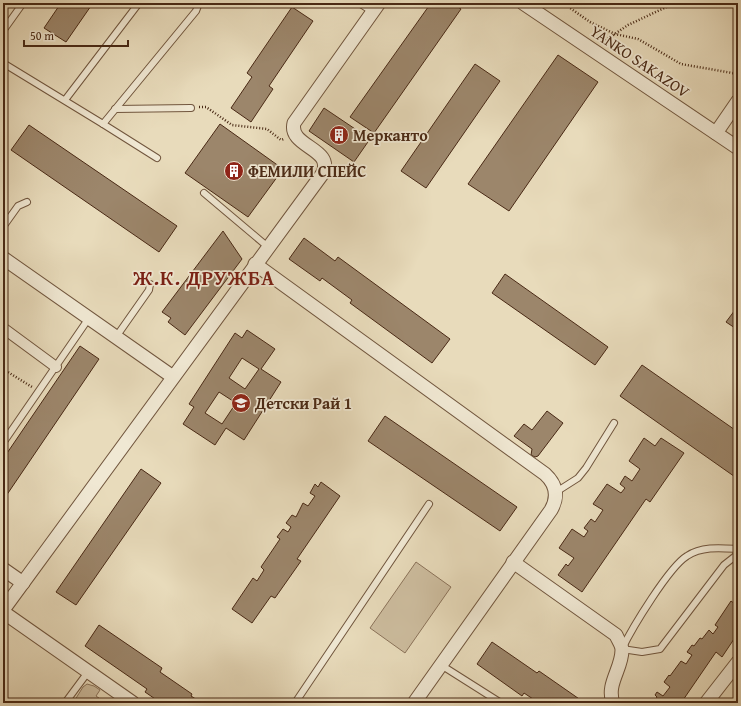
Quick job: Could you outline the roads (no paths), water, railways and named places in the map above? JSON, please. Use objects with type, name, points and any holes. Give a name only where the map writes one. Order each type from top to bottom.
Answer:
[{"type":"street","name":"YANKO SAKAZOV","points":[[523,3],[738,148]]},
{"type":"street","points":[[133,703],[88,672],[4,606],[23,583],[324,169],[322,157],[297,138],[294,131],[297,119],[376,8]]},
{"type":"street","points":[[716,133],[738,101]]},
{"type":"street","points":[[3,258],[173,377]]},
{"type":"street","points":[[255,264],[545,474],[554,485],[556,492],[554,504],[414,703]]},
{"type":"street","points":[[3,328],[56,367]]},
{"type":"street","points":[[512,562],[616,635],[622,649],[620,662],[613,680],[610,696],[613,703]]},
{"type":"street","points":[[3,569],[23,583]]},
{"type":"street","points":[[706,703],[738,662]]},
{"type":"lane","points":[[3,31],[23,3]]},
{"type":"lane","points":[[65,100],[139,3]]},
{"type":"lane","points":[[103,124],[196,11],[199,3]]},
{"type":"lane","points":[[360,3],[376,8]]},
{"type":"lane","points":[[3,63],[157,158]]},
{"type":"lane","points":[[114,109],[191,108]]},
{"type":"lane","points":[[204,193],[268,247]]},
{"type":"lane","points":[[3,227],[18,206],[27,202]]},
{"type":"lane","points":[[116,337],[149,290],[150,284]]},
{"type":"lane","points":[[3,443],[89,318]]},
{"type":"lane","points":[[556,492],[578,478],[614,423]]},
{"type":"lane","points":[[295,703],[429,504]]},
{"type":"lane","points":[[738,549],[714,548],[700,550],[687,555],[676,564],[630,632],[622,649],[642,652],[660,649],[724,565],[738,554]]},
{"type":"lane","points":[[441,665],[501,703]]},
{"type":"lane","points":[[65,703],[88,672]]},
{"type":"place","name":"Мерканто","points":[[339,135]]},
{"type":"place","name":"ФЕМИЛИ СПЕЙС","points":[[234,171]]},
{"type":"place","name":"Детски Рай 1","points":[[241,403]]},
{"type":"district","name":"Ж.К. ДРУЖБА","points":[[204,278]]}]
